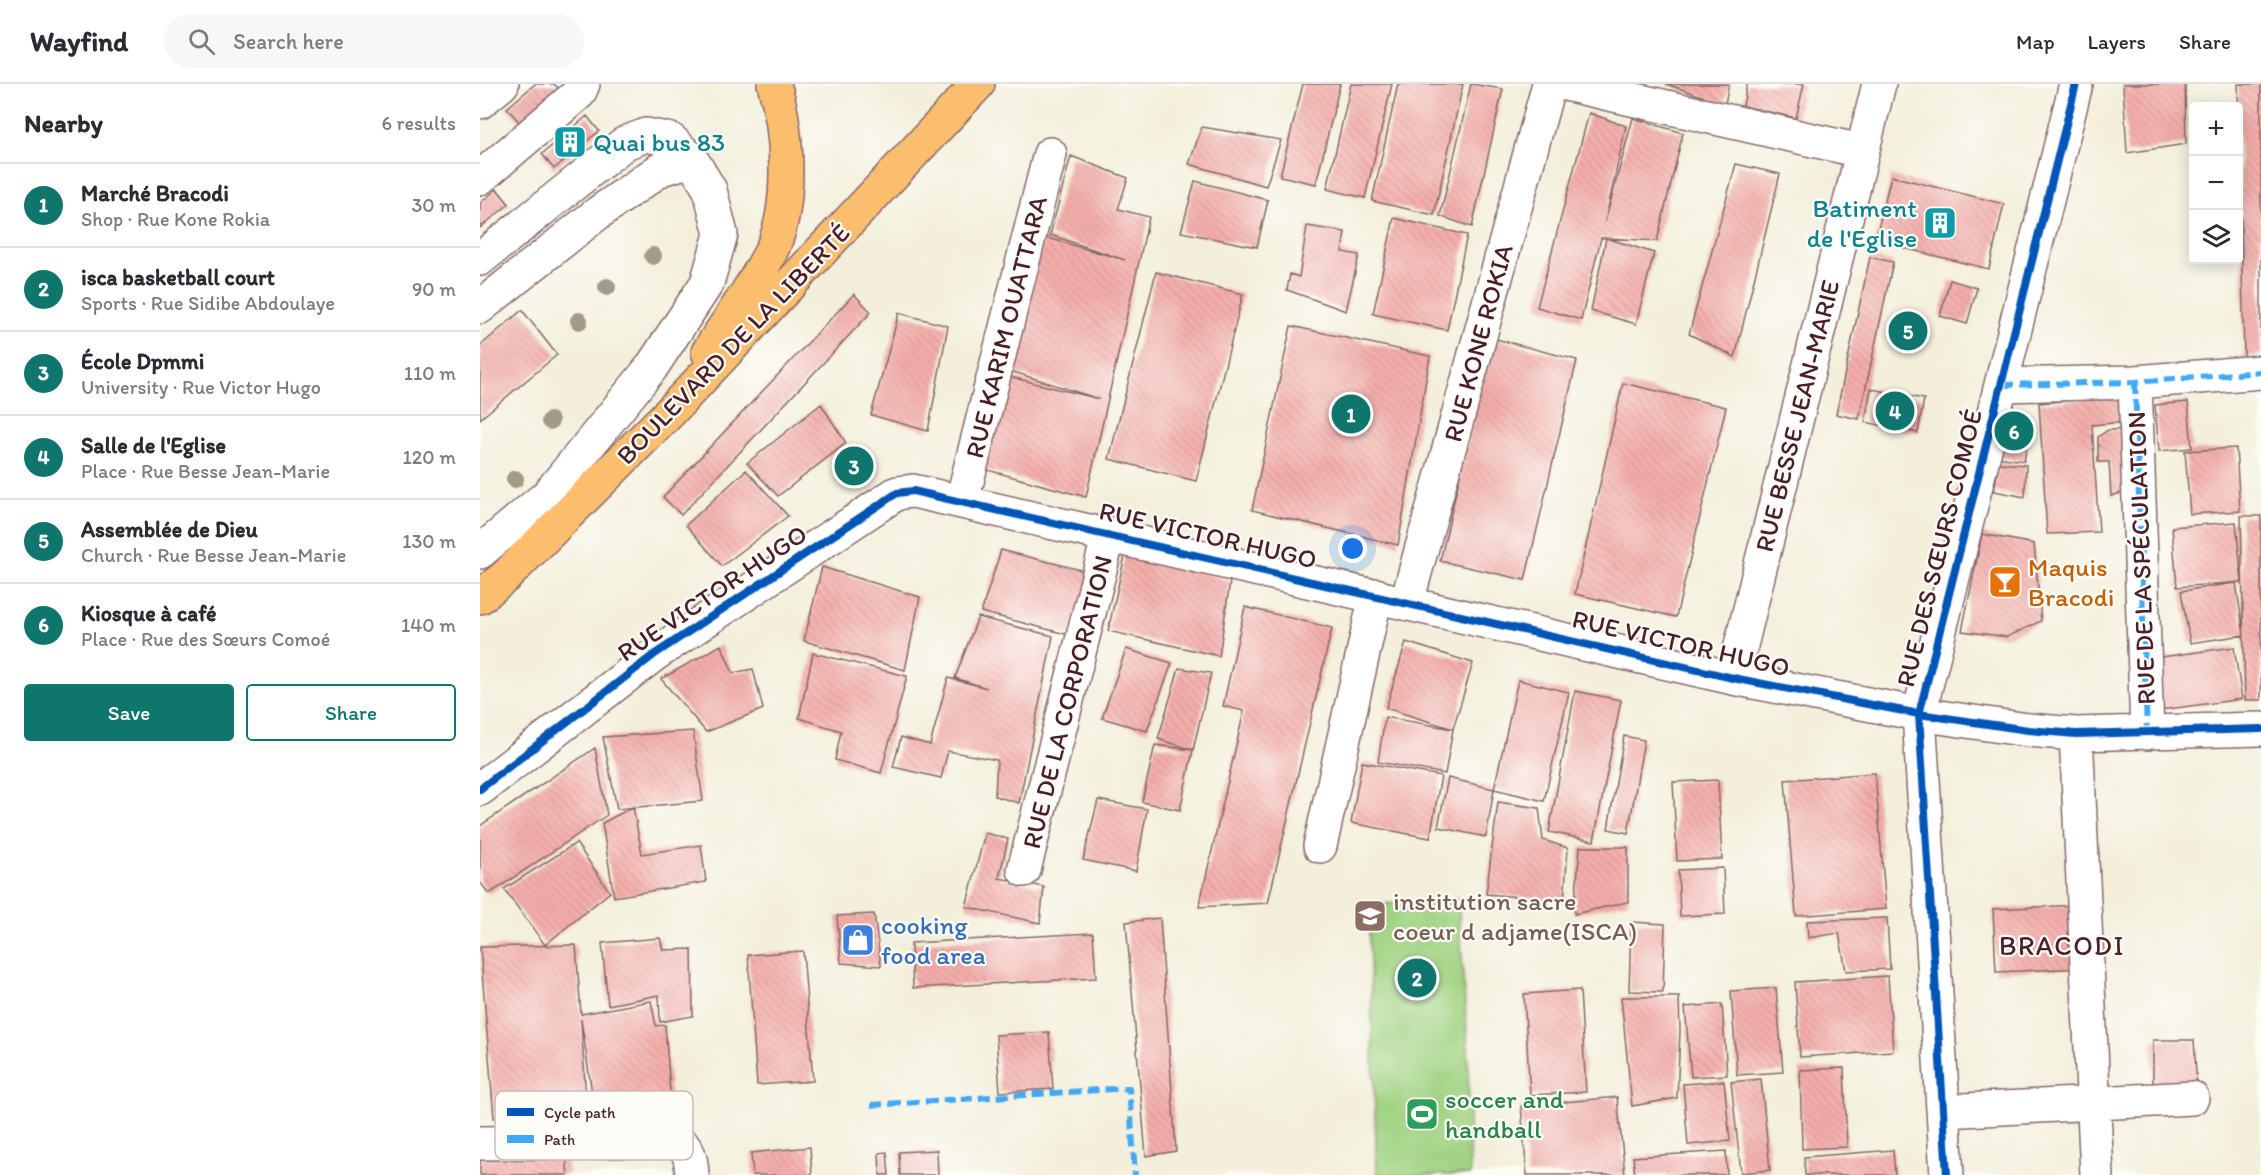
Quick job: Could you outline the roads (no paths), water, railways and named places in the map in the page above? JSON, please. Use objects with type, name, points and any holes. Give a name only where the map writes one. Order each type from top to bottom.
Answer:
[{"type":"main road","points":[[670,412],[772,250],[783,208],[786,153],[780,102],[774,84]]},
{"type":"main road","name":"BOULEVARD DE LA LIBERTÉ","points":[[480,597],[507,574],[670,412],[978,84]]},
{"type":"street","points":[[480,102],[502,84]]},
{"type":"street","points":[[480,178],[579,93],[583,84]]},
{"type":"street","name":"RUE KONE ROKIA","points":[[1407,602],[1550,84]]},
{"type":"street","points":[[1565,84],[1861,152]]},
{"type":"street","name":"RUE BESSE JEAN-MARIE","points":[[1732,678],[1879,84]]},
{"type":"street","name":"RUE DES SŒURS COMOÉ","points":[[1947,1175],[1919,714],[2076,84]]},
{"type":"street","points":[[480,259],[625,143],[646,135],[671,140],[692,160],[710,189],[721,234],[707,283],[651,368],[548,495],[480,552]]},
{"type":"street","name":"RUE KARIM OUATTARA","points":[[962,501],[1050,153]]},
{"type":"street","points":[[480,307],[598,213],[661,169],[692,160]]},
{"type":"street","points":[[2002,385],[2135,382],[2261,372]]},
{"type":"street","name":"RUE DE LA SPÉCULATION","points":[[2135,382],[2147,733]]},
{"type":"street","name":"RUE VICTOR HUGO","points":[[480,789],[655,654],[897,494],[913,491],[1732,678],[1919,714],[2028,730],[2076,734],[2261,729]]},
{"type":"street","name":"RUE DE LA CORPORATION","points":[[1024,870],[1109,534]]},
{"type":"street","points":[[1320,846],[1376,595]]},
{"type":"street","points":[[2076,734],[2097,1175]]},
{"type":"street","points":[[1944,1111],[2192,1098]]},
{"type":"street","points":[[480,1143],[495,1143]]},
{"type":"street","points":[[691,1160],[692,1175]]},
{"type":"place","name":"Quai bus 83","points":[[570,142]]},
{"type":"place","name":"Batiment de l'Eglise","points":[[1940,223]]},
{"type":"place","name":"Assemblée de Dieu","points":[[1908,331]]},
{"type":"place","name":"Salle de l'Eglise","points":[[1895,411]]},
{"type":"place","name":"Marché Bracodi","points":[[1351,414]]},
{"type":"place","name":"Kiosque à café","points":[[2014,431]]},
{"type":"place","name":"École Dpmmi","points":[[854,466]]},
{"type":"place","name":"Maquis Bracodi","points":[[2005,582]]},
{"type":"place","name":"institution sacre coeur d adjame(ISCA)","points":[[1370,916]]},
{"type":"place","name":"cooking food area","points":[[858,940]]},
{"type":"place","name":"isca basketball court","points":[[1417,978]]},
{"type":"place","name":"soccer and handball","points":[[1422,1114]]},
{"type":"district","name":"BRACODI","points":[[2062,946]]}]
